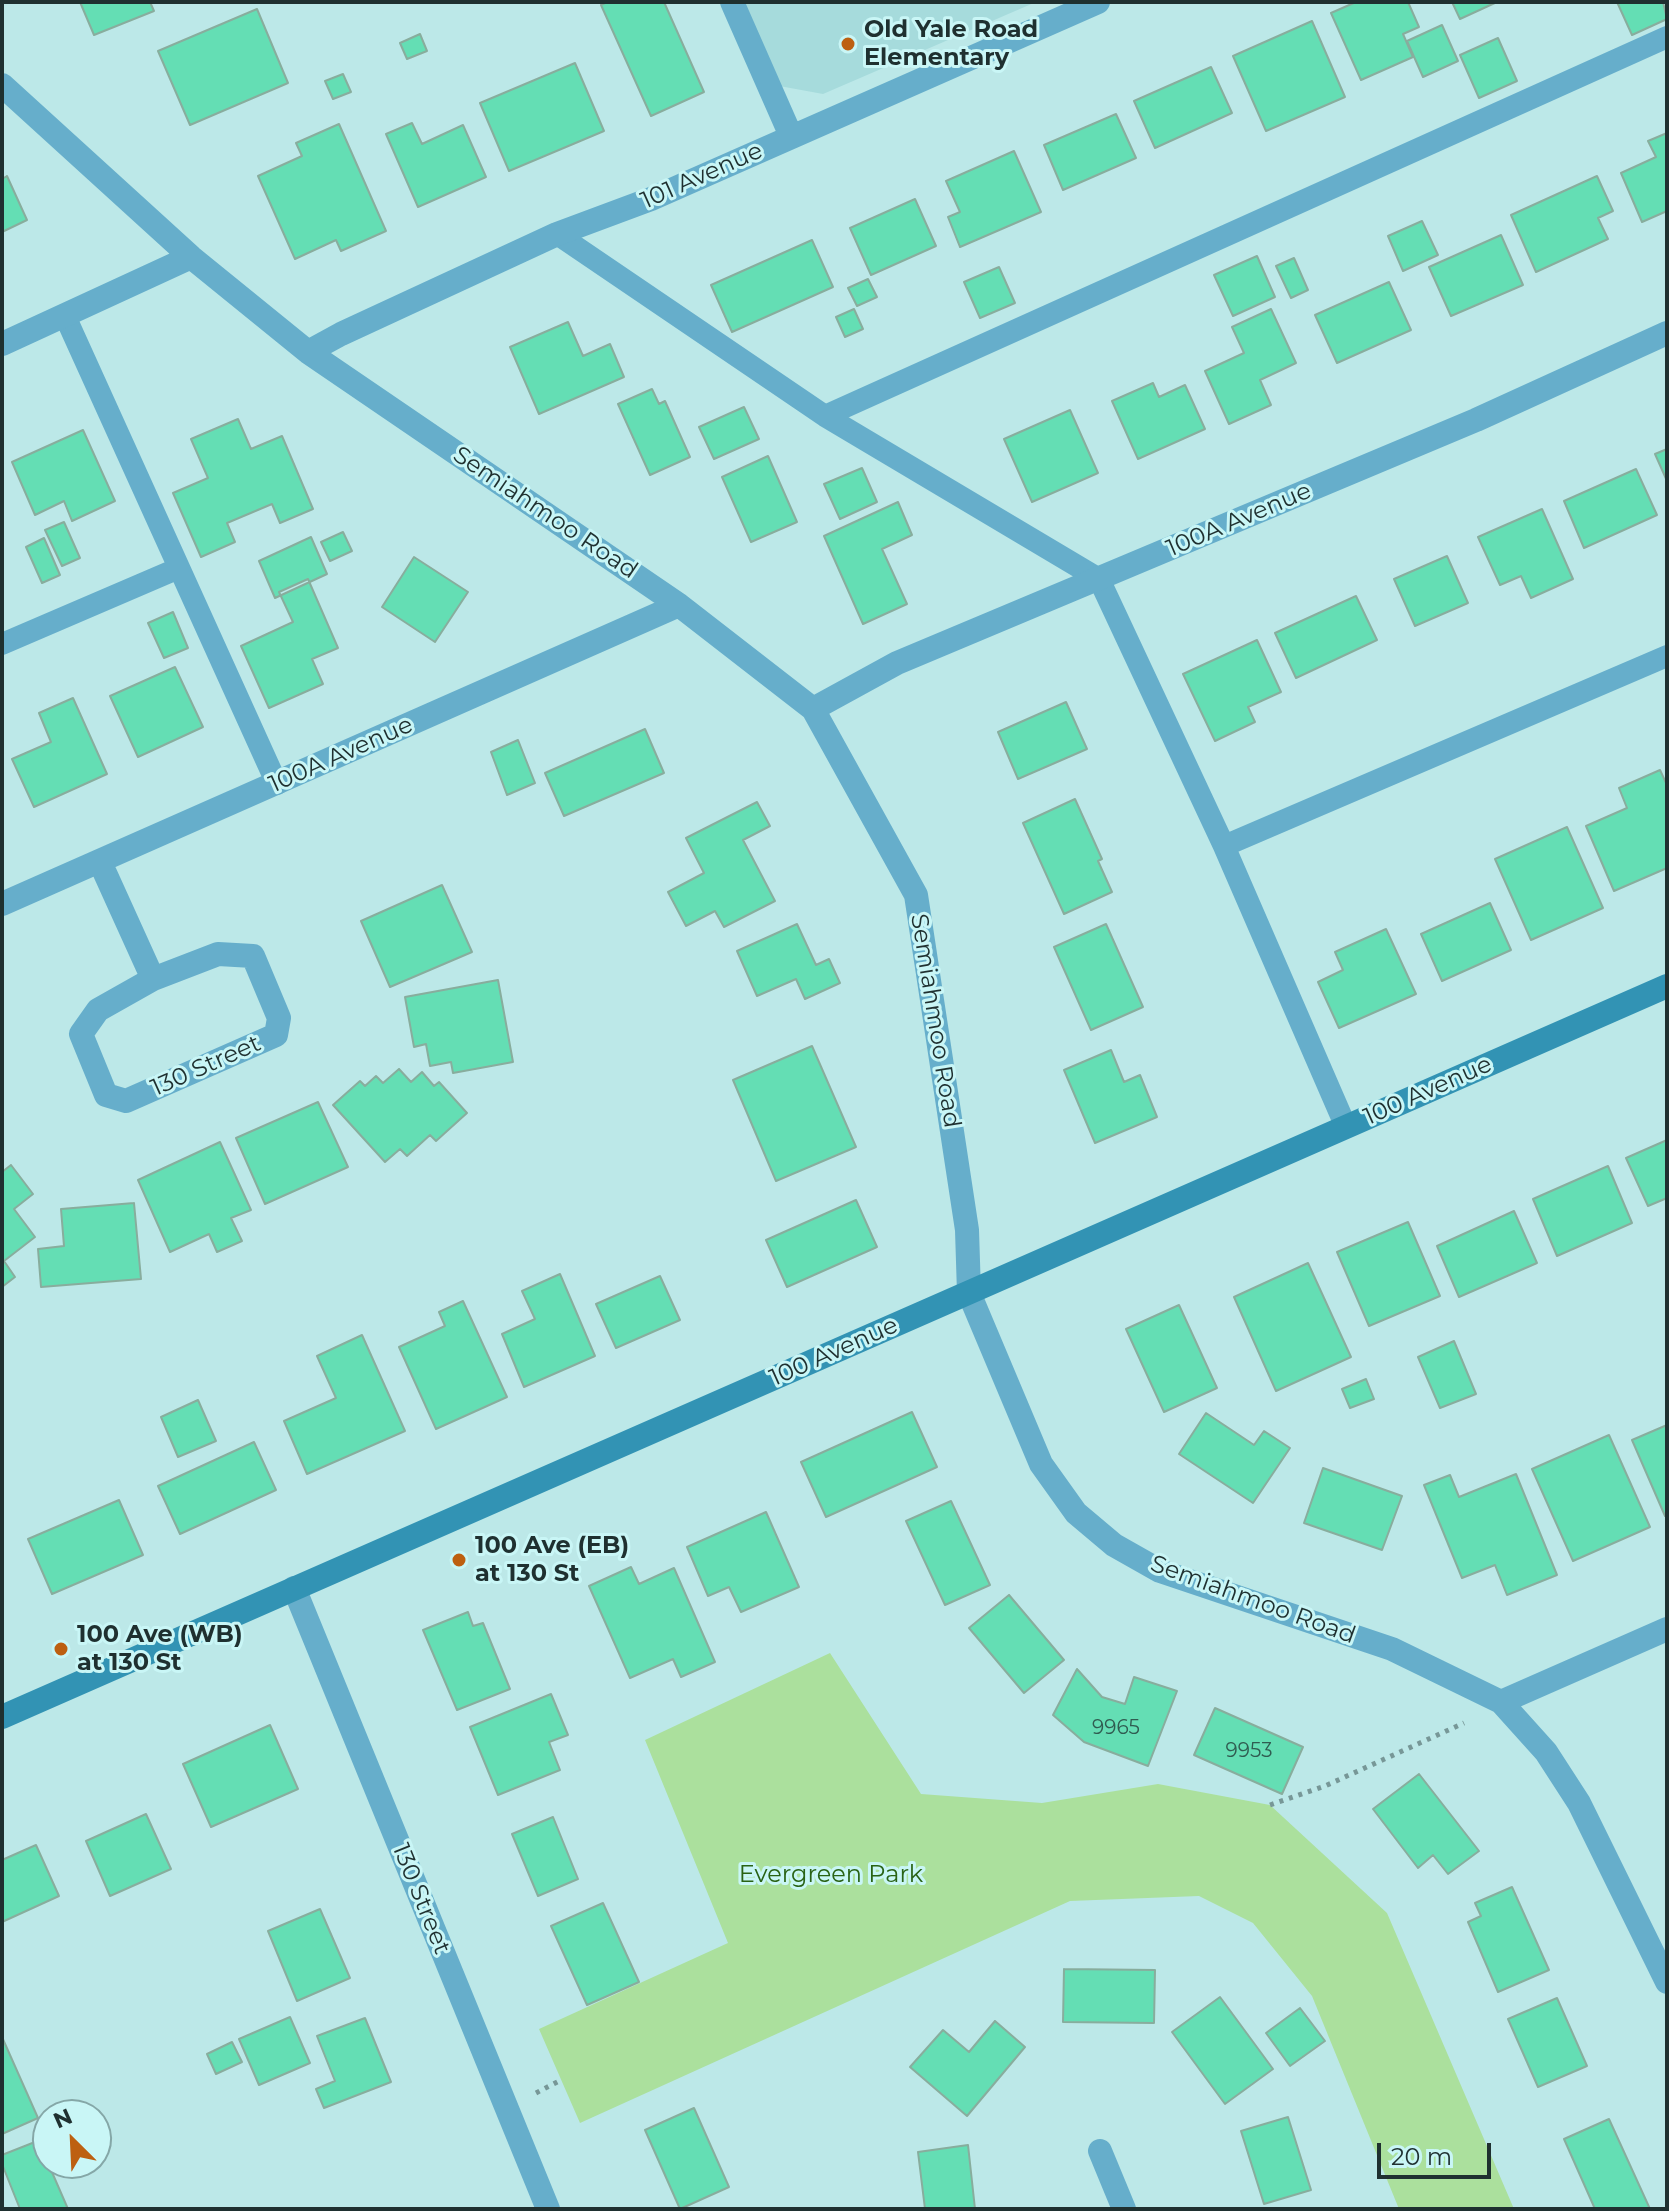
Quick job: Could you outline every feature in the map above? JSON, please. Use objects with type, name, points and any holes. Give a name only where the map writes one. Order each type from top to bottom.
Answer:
[{"type":"street","points":[[732,2],[791,136]]},
{"type":"street","name":"101 Avenue","points":[[308,352],[557,234],[651,199],[1098,2]]},
{"type":"street","name":"Semiahmoo Road","points":[[2,85],[191,257],[308,352],[679,605],[813,709],[916,895],[967,1230],[969,1293],[1041,1464],[1076,1513],[1114,1545],[1160,1571],[1392,1649],[1501,1702],[1546,1752],[1579,1803],[1608,1856],[1667,1982]]},
{"type":"street","points":[[2,344],[191,257]]},
{"type":"street","name":"100A Avenue","points":[[813,709],[897,663],[1476,420],[1667,333]]},
{"type":"street","name":"100A Avenue","points":[[2,904],[679,605]]},
{"type":"street","points":[[100,862],[153,979]]},
{"type":"street","name":"130 Street","points":[[218,954],[253,956],[279,1018],[276,1035],[126,1101],[106,1095],[81,1034],[98,1010],[153,979],[218,954]]},
{"type":"street","name":"100 Avenue","points":[[2,1717],[1667,986]]},
{"type":"street","name":"130 Street","points":[[294,1588],[548,2209]]},
{"type":"street","points":[[1501,1702],[1667,1629]]},
{"type":"street","points":[[1100,2151],[1124,2209]]},
{"type":"lane","points":[[825,416],[1667,37]]},
{"type":"lane","points":[[557,234],[825,416],[1099,579],[1224,846],[1346,1127]]},
{"type":"lane","points":[[65,316],[277,784]]},
{"type":"lane","points":[[2,644],[179,568]]},
{"type":"lane","points":[[1224,846],[1667,656]]},
{"type":"path","points":[[1270,1805],[1325,1786],[1464,1723]]},
{"type":"path","points":[[536,2093],[561,2080]]},
{"type":"shaded area","name":"Old Yale Road Elementary","points":[[739,2],[1036,2],[823,94],[774,85]]},
{"type":"green space","name":"Evergreen Park","points":[[830,1653],[921,1794],[1042,1803],[1158,1784],[1270,1805],[1387,1913],[1514,2209],[1399,2209],[1312,1996],[1253,1923],[1199,1896],[1070,1901],[580,2123],[539,2029],[728,1943],[645,1740]]},
{"type":"building","points":[[80,2],[150,2],[154,11],[94,35]]},
{"type":"building","points":[[607,2],[664,2],[704,92],[651,116],[601,5]]},
{"type":"building","points":[[1356,2],[1408,2],[1419,27],[1403,34],[1413,57],[1361,80],[1331,13]]},
{"type":"building","points":[[1452,2],[1497,2],[1460,19]]},
{"type":"building","points":[[1617,2],[1663,2],[1667,19],[1632,35]]},
{"type":"building","points":[[257,9],[288,83],[190,125],[158,51]]},
{"type":"building","points":[[1312,21],[1345,97],[1266,131],[1233,56]]},
{"type":"building","points":[[1442,25],[1458,61],[1423,77],[1407,41]]},
{"type":"building","points":[[420,34],[427,51],[407,59],[400,43]]},
{"type":"building","points":[[1498,38],[1517,81],[1479,98],[1460,55]]},
{"type":"building","points":[[575,63],[604,131],[509,171],[480,103]]},
{"type":"building","points":[[1211,67],[1232,113],[1155,148],[1134,101]]},
{"type":"building","points":[[343,74],[351,92],[333,99],[325,81]]},
{"type":"building","points":[[1116,114],[1136,158],[1063,190],[1044,145]]},
{"type":"building","points":[[412,123],[422,144],[463,125],[486,177],[418,207],[386,134]]},
{"type":"building","points":[[339,124],[386,231],[341,251],[336,240],[295,259],[258,176],[302,156],[296,143]]},
{"type":"building","points":[[1667,133],[1667,211],[1642,222],[1621,173],[1656,157],[1648,141]]},
{"type":"building","points":[[1014,151],[1041,212],[960,247],[948,217],[960,212],[946,181]]},
{"type":"building","points":[[7,176],[27,220],[2,232],[2,179]]},
{"type":"building","points":[[1597,176],[1613,211],[1598,218],[1608,239],[1536,272],[1511,215]]},
{"type":"building","points":[[915,199],[936,246],[871,275],[850,228]]},
{"type":"building","points":[[1422,221],[1438,255],[1403,271],[1388,236]]},
{"type":"building","points":[[1501,235],[1523,285],[1451,316],[1429,267]]},
{"type":"building","points":[[812,240],[833,287],[732,332],[711,285]]},
{"type":"building","points":[[1257,256],[1275,297],[1233,316],[1214,275]]},
{"type":"building","points":[[1294,258],[1308,290],[1291,298],[1276,266]]},
{"type":"building","points":[[999,267],[1015,303],[980,318],[964,282]]},
{"type":"building","points":[[868,279],[877,297],[857,306],[848,288]]},
{"type":"building","points":[[1389,282],[1411,330],[1337,363],[1315,315]]},
{"type":"building","points":[[854,309],[863,329],[845,337],[836,317]]},
{"type":"building","points":[[1271,309],[1296,363],[1260,380],[1271,405],[1229,424],[1205,371],[1244,353],[1232,327]]},
{"type":"building","points":[[568,322],[583,356],[610,344],[624,377],[539,414],[510,347]]},
{"type":"building","points":[[1153,383],[1159,397],[1185,385],[1205,429],[1138,459],[1112,401]]},
{"type":"building","points":[[652,389],[659,404],[665,401],[690,457],[650,475],[618,404]]},
{"type":"building","points":[[744,407],[759,439],[714,459],[699,427]]},
{"type":"building","points":[[1070,410],[1098,473],[1032,502],[1004,439]]},
{"type":"building","points":[[238,419],[251,449],[282,436],[313,509],[280,523],[272,504],[227,523],[235,542],[201,557],[173,493],[208,478],[191,439]]},
{"type":"building","points":[[83,430],[115,501],[72,521],[64,501],[35,515],[12,462]]},
{"type":"building","points":[[1667,449],[1667,481],[1655,454]]},
{"type":"building","points":[[768,456],[797,522],[751,542],[722,477]]},
{"type":"building","points":[[862,468],[877,502],[840,519],[824,484]]},
{"type":"building","points":[[1636,469],[1657,515],[1584,548],[1564,501]]},
{"type":"building","points":[[898,502],[912,535],[882,549],[907,604],[863,624],[824,536]]},
{"type":"building","points":[[1542,509],[1573,579],[1531,598],[1521,576],[1500,585],[1478,537]]},
{"type":"building","points":[[64,522],[80,558],[62,566],[45,530]]},
{"type":"building","points":[[343,532],[352,551],[330,561],[321,542]]},
{"type":"building","points":[[311,537],[327,574],[275,598],[259,561]]},
{"type":"building","points":[[44,538],[60,575],[42,583],[26,547]]},
{"type":"building","points":[[1447,556],[1468,603],[1415,626],[1394,579]]},
{"type":"building","points":[[414,557],[468,592],[435,642],[382,607]]},
{"type":"building","points":[[308,579],[338,648],[312,659],[323,684],[269,708],[241,646],[293,622],[279,592]]},
{"type":"building","points":[[1356,596],[1377,640],[1296,678],[1275,633]]},
{"type":"building","points":[[173,612],[188,648],[164,658],[148,623]]},
{"type":"building","points":[[1257,640],[1281,692],[1248,707],[1255,722],[1215,741],[1183,674]]},
{"type":"building","points":[[175,667],[203,727],[138,757],[110,696]]},
{"type":"building","points":[[73,698],[107,774],[34,807],[12,759],[51,742],[39,713]]},
{"type":"building","points":[[1066,702],[1087,749],[1018,779],[998,732]]},
{"type":"building","points":[[645,729],[664,773],[564,816],[545,773]]},
{"type":"building","points":[[518,740],[535,783],[507,795],[491,752]]},
{"type":"building","points":[[1660,770],[1667,785],[1667,868],[1614,891],[1586,826],[1627,808],[1619,788]]},
{"type":"building","points":[[1075,799],[1102,859],[1098,861],[1112,892],[1064,914],[1023,823]]},
{"type":"building","points":[[757,802],[770,826],[743,840],[775,901],[724,927],[715,911],[686,926],[668,892],[704,873],[686,838]]},
{"type":"building","points":[[1567,827],[1603,908],[1531,940],[1495,859]]},
{"type":"building","points":[[442,885],[472,952],[390,987],[361,921]]},
{"type":"building","points":[[1490,903],[1511,950],[1442,981],[1421,934]]},
{"type":"building","points":[[797,924],[816,965],[829,959],[840,983],[805,999],[796,979],[757,996],[737,951]]},
{"type":"building","points":[[1106,924],[1143,1007],[1091,1030],[1054,947]]},
{"type":"building","points":[[1386,929],[1416,994],[1339,1028],[1318,982],[1343,970],[1335,952]]},
{"type":"building","points":[[498,980],[513,1062],[453,1073],[451,1062],[430,1066],[426,1044],[414,1047],[405,997]]},
{"type":"building","points":[[812,1046],[856,1147],[776,1181],[733,1080]]},
{"type":"building","points":[[1111,1050],[1124,1082],[1140,1075],[1157,1117],[1095,1143],[1064,1070]]},
{"type":"building","points":[[399,1069],[411,1082],[422,1072],[434,1086],[439,1082],[467,1113],[436,1141],[430,1135],[407,1156],[400,1149],[385,1162],[333,1105],[360,1081],[365,1086],[376,1076],[383,1083]]},
{"type":"building","points":[[318,1102],[348,1167],[265,1204],[236,1138]]},
{"type":"building","points":[[1667,1140],[1667,1198],[1648,1206],[1626,1158]]},
{"type":"building","points":[[220,1142],[251,1210],[231,1218],[242,1241],[217,1252],[209,1234],[170,1252],[138,1180]]},
{"type":"building","points":[[11,1165],[33,1194],[14,1209],[35,1237],[4,1261],[15,1277],[2,1287],[2,1172]]},
{"type":"building","points":[[1608,1166],[1632,1223],[1557,1256],[1533,1199]]},
{"type":"building","points":[[856,1200],[877,1247],[787,1287],[766,1240]]},
{"type":"building","points":[[134,1203],[141,1279],[41,1287],[38,1249],[64,1246],[61,1209]]},
{"type":"building","points":[[1514,1211],[1537,1263],[1459,1297],[1437,1246]]},
{"type":"building","points":[[1408,1222],[1440,1296],[1369,1326],[1337,1252]]},
{"type":"building","points":[[1308,1263],[1351,1357],[1276,1391],[1234,1297]]},
{"type":"building","points":[[560,1274],[595,1356],[524,1387],[502,1334],[535,1319],[522,1291]]},
{"type":"building","points":[[660,1276],[680,1320],[616,1348],[596,1304]]},
{"type":"building","points":[[463,1301],[507,1397],[436,1429],[399,1347],[445,1326],[439,1312]]},
{"type":"building","points":[[1179,1305],[1217,1388],[1164,1412],[1126,1329]]},
{"type":"building","points":[[362,1335],[405,1431],[307,1474],[284,1421],[336,1398],[317,1356]]},
{"type":"building","points":[[1454,1341],[1476,1394],[1440,1408],[1418,1357]]},
{"type":"building","points":[[1366,1379],[1374,1399],[1350,1408],[1342,1389]]},
{"type":"building","points":[[198,1400],[216,1441],[178,1457],[161,1417]]},
{"type":"building","points":[[912,1412],[937,1467],[826,1517],[801,1462]]},
{"type":"building","points":[[1206,1413],[1254,1445],[1264,1431],[1290,1448],[1253,1503],[1179,1454]]},
{"type":"building","points":[[1667,1425],[1667,1515],[1665,1516],[1632,1440]]},
{"type":"building","points":[[1609,1435],[1650,1527],[1573,1561],[1532,1469]]},
{"type":"building","points":[[254,1442],[276,1490],[180,1534],[158,1486]]},
{"type":"building","points":[[1323,1468],[1402,1496],[1382,1550],[1304,1523]]},
{"type":"building","points":[[1516,1474],[1557,1575],[1507,1595],[1495,1565],[1462,1578],[1424,1485],[1450,1475],[1459,1497]]},
{"type":"building","points":[[119,1500],[143,1555],[52,1594],[28,1539]]},
{"type":"building","points":[[951,1501],[990,1585],[945,1605],[906,1521]]},
{"type":"building","points":[[766,1512],[799,1587],[741,1612],[729,1587],[708,1596],[687,1547]]},
{"type":"building","points":[[631,1567],[639,1584],[674,1568],[715,1662],[681,1677],[673,1659],[630,1678],[589,1586]]},
{"type":"building","points":[[1009,1595],[1064,1660],[1024,1693],[969,1628]]},
{"type":"building","points":[[468,1612],[473,1626],[483,1623],[510,1689],[457,1710],[423,1630]]},
{"type":"building","points":[[1077,1669],[1102,1697],[1125,1704],[1134,1677],[1177,1691],[1148,1766],[1084,1742],[1053,1715]]},
{"type":"building","points":[[551,1694],[568,1735],[549,1742],[560,1770],[498,1795],[470,1727]]},
{"type":"building","points":[[1215,1708],[1303,1747],[1282,1794],[1194,1755]]},
{"type":"building","points":[[270,1725],[298,1789],[211,1827],[183,1764]]},
{"type":"building","points":[[1419,1774],[1479,1851],[1448,1874],[1433,1855],[1418,1868],[1373,1809]]},
{"type":"building","points":[[146,1814],[171,1869],[110,1896],[86,1841]]},
{"type":"building","points":[[553,1817],[578,1879],[538,1896],[512,1834]]},
{"type":"building","points":[[36,1845],[59,1896],[2,1922],[2,1860]]},
{"type":"building","points":[[1512,1887],[1549,1970],[1498,1992],[1468,1922],[1481,1916],[1475,1903]]},
{"type":"building","points":[[603,1903],[639,1982],[587,2005],[551,1926]]},
{"type":"building","points":[[320,1909],[350,1978],[297,2001],[268,1931]]},
{"type":"building","points":[[1064,1969],[1155,1970],[1154,2023],[1063,2022]]},
{"type":"building","points":[[1220,1997],[1273,2069],[1225,2104],[1172,2032]]},
{"type":"building","points":[[1557,1998],[1587,2066],[1538,2087],[1508,2019]]},
{"type":"building","points":[[1300,2008],[1325,2041],[1290,2066],[1266,2033]]},
{"type":"building","points":[[290,2017],[310,2063],[259,2085],[239,2039]]},
{"type":"building","points":[[365,2018],[391,2082],[324,2108],[316,2089],[335,2081],[317,2036]]},
{"type":"building","points":[[995,2021],[1025,2047],[967,2116],[910,2067],[943,2030],[969,2052]]},
{"type":"building","points":[[2,2037],[32,2104],[32,2121],[2,2134]]},
{"type":"building","points":[[232,2042],[242,2062],[216,2074],[207,2054]]},
{"type":"building","points":[[694,2108],[729,2187],[680,2209],[645,2130]]},
{"type":"building","points":[[1288,2117],[1311,2190],[1264,2204],[1241,2131]]},
{"type":"building","points":[[1609,2119],[1650,2209],[1595,2209],[1564,2139]]},
{"type":"building","points":[[32,2143],[32,2179],[55,2179],[68,2209],[20,2209],[2,2164],[2,2155]]},
{"type":"building","points":[[968,2145],[975,2209],[925,2209],[918,2152]]},
{"type":"place","name":"Old Yale Road Elementary","points":[[848,44]]},
{"type":"place","name":"100 Ave (EB) at 130 St","points":[[459,1560]]},
{"type":"place","name":"100 Ave (WB) at 130 St","points":[[61,1649]]}]
